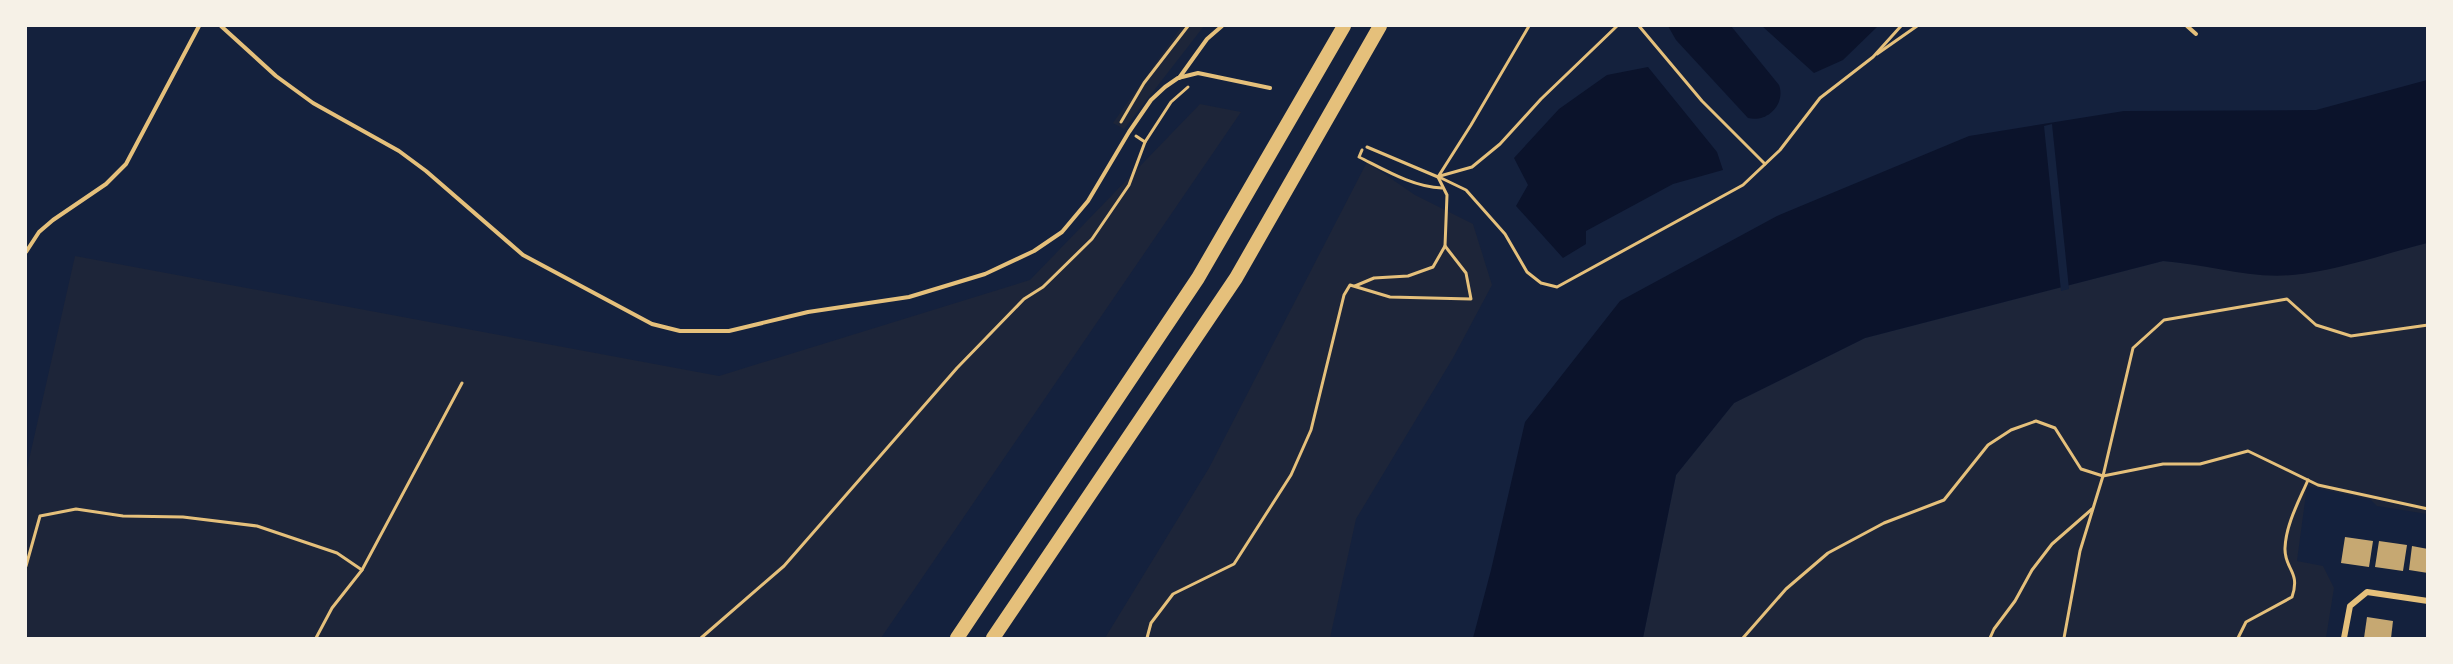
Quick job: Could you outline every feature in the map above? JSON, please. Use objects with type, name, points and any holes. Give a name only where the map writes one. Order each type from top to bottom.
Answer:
[{"type":"highway","points":[[957,639],[1198,278],[1344,26]]},
{"type":"highway","points":[[993,639],[1236,278],[1380,26]]},
{"type":"street","points":[[2344,639],[2350,606],[2367,592],[2427,601]]},
{"type":"lane","points":[[26,252],[39,232],[106,184],[122,169],[199,26]]},
{"type":"lane","points":[[221,26],[276,76],[314,103],[399,151],[426,171],[523,255],[652,324],[680,331],[729,331],[808,312],[909,297],[985,274],[1034,251],[1062,232],[1088,201],[1113,154],[1151,100],[1178,78],[1207,39],[1222,26]]},
{"type":"lane","points":[[2187,26],[2196,34]]},
{"type":"lane","points":[[1178,78],[1198,73],[1270,88]]},
{"type":"path","points":[[1145,142],[1119,126],[1144,83],[1188,26]]},
{"type":"path","points":[[1438,177],[1529,26]]},
{"type":"path","points":[[1438,177],[1472,167],[1500,144],[1541,99],[1617,26]]},
{"type":"path","points":[[1639,26],[1702,101],[1765,164]]},
{"type":"path","points":[[1873,57],[1901,26]]},
{"type":"path","points":[[1367,147],[1466,190],[1504,234],[1527,272],[1541,283],[1557,286],[1743,185],[1780,150],[1820,98],[1917,26]]},
{"type":"path","points":[[701,639],[784,566],[957,368],[1024,299],[1043,287],[1092,239],[1129,185],[1145,142],[1171,102],[1191,85]]},
{"type":"path","points":[[1362,150],[1359,157],[1396,176],[1431,188],[1443,188]]},
{"type":"path","points":[[1147,639],[1151,623],[1173,594],[1234,564],[1291,475],[1311,430],[1344,295],[1350,285],[1354,286],[1374,278],[1408,276],[1433,267],[1445,246],[1447,195],[1438,177]]},
{"type":"path","points":[[1354,286],[1390,297],[1472,299],[1466,273],[1445,246]]},
{"type":"path","points":[[2064,639],[2080,551],[2103,476],[2133,348],[2164,320],[2287,299],[2316,325],[2351,336],[2427,325]]},
{"type":"path","points":[[316,639],[332,608],[362,570],[462,383]]},
{"type":"path","points":[[1743,639],[1786,589],[1828,553],[1884,523],[1944,500],[1988,445],[2011,430],[2036,421],[2055,428],[2081,469],[2103,476],[2163,464],[2200,464],[2248,451],[2318,485],[2427,509]]},
{"type":"path","points":[[2238,639],[2246,622],[2292,597],[2296,587],[2295,575],[2286,559],[2285,548],[2289,527],[2308,480]]},
{"type":"path","points":[[1990,639],[2032,570],[2052,544],[2094,508]]},
{"type":"path","points":[[26,566],[40,516],[76,509],[123,516],[183,517],[257,526],[337,553],[362,570]]},
{"type":"shaded area","points":[[1182,26],[1204,26],[1124,129],[1113,123]]},
{"type":"shaded area","points":[[1668,26],[1731,26],[1779,85],[1780,99],[1777,105],[1762,118],[1748,118],[1676,40]]},
{"type":"shaded area","points":[[1762,26],[1878,26],[1843,60],[1814,73]]},
{"type":"shaded area","points":[[1648,67],[1717,152],[1723,170],[1673,184],[1586,231],[1586,244],[1563,258],[1516,206],[1528,185],[1514,158],[1559,109],[1607,75]]},
{"type":"shaded area","points":[[2427,80],[2427,243],[2343,266],[2292,275],[2260,275],[2163,261],[1865,338],[1734,403],[1676,475],[1643,638],[1473,638],[1525,422],[1620,301],[1777,216],[1969,136],[2124,111],[2316,110]]},
{"type":"shaded area","points":[[1200,104],[1241,112],[881,638],[26,638],[26,473],[75,256],[719,376],[1030,280]]},
{"type":"shaded area","points":[[1367,162],[1415,195],[1473,224],[1492,285],[1453,358],[1356,519],[1330,638],[1105,638],[1209,468]]},
{"type":"shaded area","points":[[2427,243],[2427,514],[2377,506],[2371,500],[2307,486],[2297,561],[2323,566],[2334,588],[2326,638],[1643,638],[1676,475],[1734,403],[1865,338],[2163,261],[2292,275],[2336,267]]},
{"type":"pier","points":[[2052,124],[2069,289],[2061,291],[2044,126]]},
{"type":"building","points":[[2345,537],[2373,541],[2369,567],[2341,563]]},
{"type":"building","points":[[2379,541],[2407,545],[2403,571],[2375,567]]},
{"type":"building","points":[[2412,546],[2428,549],[2428,573],[2409,570]]},
{"type":"building","points":[[2367,617],[2393,621],[2391,638],[2364,638]]}]
